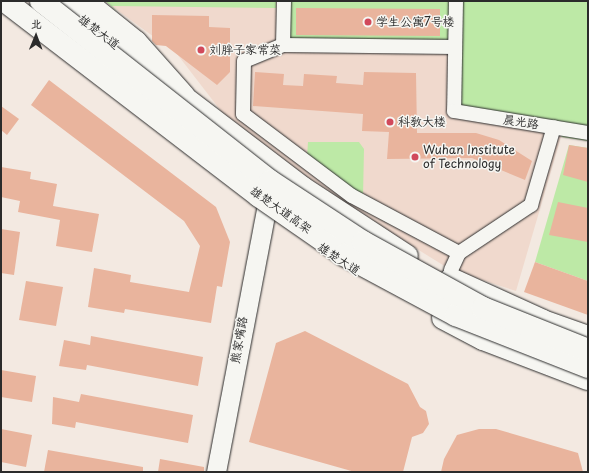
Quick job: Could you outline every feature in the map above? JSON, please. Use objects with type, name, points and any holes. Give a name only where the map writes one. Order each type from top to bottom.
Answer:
[{"type":"main road","name":"雄楚大道高架","points":[[5,1],[259,196],[344,255],[456,315],[588,368]]},
{"type":"main road","name":"雄楚大道高架","points":[[41,1],[270,181],[363,242],[483,308],[588,350]]},
{"type":"main road","name":"雄楚大道","points":[[57,1],[184,96],[303,188],[426,267],[475,292],[588,337]]},
{"type":"main road","points":[[90,5],[136,42],[184,96]]},
{"type":"main road","name":"雄楚大道","points":[[1,8],[266,210],[383,288],[483,339],[588,379]]},
{"type":"main road","points":[[407,300],[424,302],[434,297],[439,289],[436,275],[426,267]]},
{"type":"street","points":[[284,1],[284,45]]},
{"type":"street","points":[[456,1],[455,47],[284,45],[244,61],[243,114],[352,196],[459,253]]},
{"type":"street","name":"晨光路","points":[[455,47],[454,111],[588,133]]},
{"type":"street","points":[[451,270],[459,253],[531,205],[554,127]]},
{"type":"street","name":"熊家嘴路","points":[[216,472],[266,210]]},
{"type":"shaded area","name":"Wuhan Institute of Technology","points":[[105,1],[588,1],[588,141],[561,137],[516,291],[451,270],[294,173],[231,124],[177,54]]},
{"type":"green space","points":[[105,1],[276,1],[276,8],[112,6],[118,12]]},
{"type":"green space","points":[[284,1],[588,1],[588,141],[562,137],[554,127],[454,111],[455,47],[283,45]]},
{"type":"green space","points":[[308,142],[359,142],[364,149],[363,197],[307,157]]},
{"type":"green space","points":[[569,145],[588,148],[588,281],[535,262]]},
{"type":"building","name":"学生公寓7号楼","points":[[296,8],[440,9],[440,36],[296,35]]},
{"type":"building","name":"刘胖子家常菜","points":[[152,15],[209,16],[209,27],[230,28],[230,72],[217,85],[166,46],[156,45],[152,41]]},
{"type":"building","name":"科教大楼","points":[[255,72],[284,74],[283,85],[303,86],[304,74],[337,76],[336,83],[363,85],[364,72],[416,73],[417,133],[476,133],[499,140],[532,161],[525,180],[472,158],[387,159],[389,132],[362,131],[363,114],[253,106]]},
{"type":"building","points":[[49,80],[216,207],[230,242],[222,287],[217,286],[211,323],[125,309],[124,313],[88,307],[94,268],[131,275],[130,282],[189,292],[200,246],[184,221],[31,105]]},
{"type":"building","points":[[1,106],[19,119],[7,135],[1,130]]},
{"type":"building","points":[[569,145],[588,148],[588,182],[563,175]]},
{"type":"building","points":[[1,167],[31,172],[30,179],[57,184],[53,206],[99,214],[92,252],[56,246],[60,220],[18,212],[20,201],[1,197]]},
{"type":"building","points":[[558,202],[588,208],[588,242],[549,235]]},
{"type":"building","points":[[1,229],[20,232],[14,275],[1,273]]},
{"type":"building","points":[[535,262],[588,281],[588,315],[524,292]]},
{"type":"building","points":[[26,281],[63,287],[56,326],[19,320]]},
{"type":"building","points":[[305,331],[408,384],[420,407],[426,411],[429,424],[423,433],[412,437],[403,472],[355,472],[249,442],[276,343]]},
{"type":"building","points":[[91,336],[203,357],[198,386],[87,365],[86,370],[59,366],[64,340],[90,345]]},
{"type":"building","points":[[1,370],[36,376],[32,402],[1,397]]},
{"type":"building","points":[[81,394],[193,415],[188,443],[76,422],[75,428],[52,424],[53,397],[79,402]]},
{"type":"building","points":[[1,429],[32,435],[26,467],[1,462]]},
{"type":"building","points":[[479,429],[496,429],[578,453],[583,472],[441,472],[444,459],[457,435]]},
{"type":"building","points":[[48,450],[143,467],[143,472],[44,472]]},
{"type":"building","points":[[160,459],[204,467],[204,472],[158,472]]},
{"type":"place","name":"学生公寓7号楼","points":[[368,22]]},
{"type":"place","name":"刘胖子家常菜","points":[[201,50]]},
{"type":"place","name":"科教大楼","points":[[390,122]]},
{"type":"place","name":"Wuhan Institute of Technology","points":[[415,157]]}]
